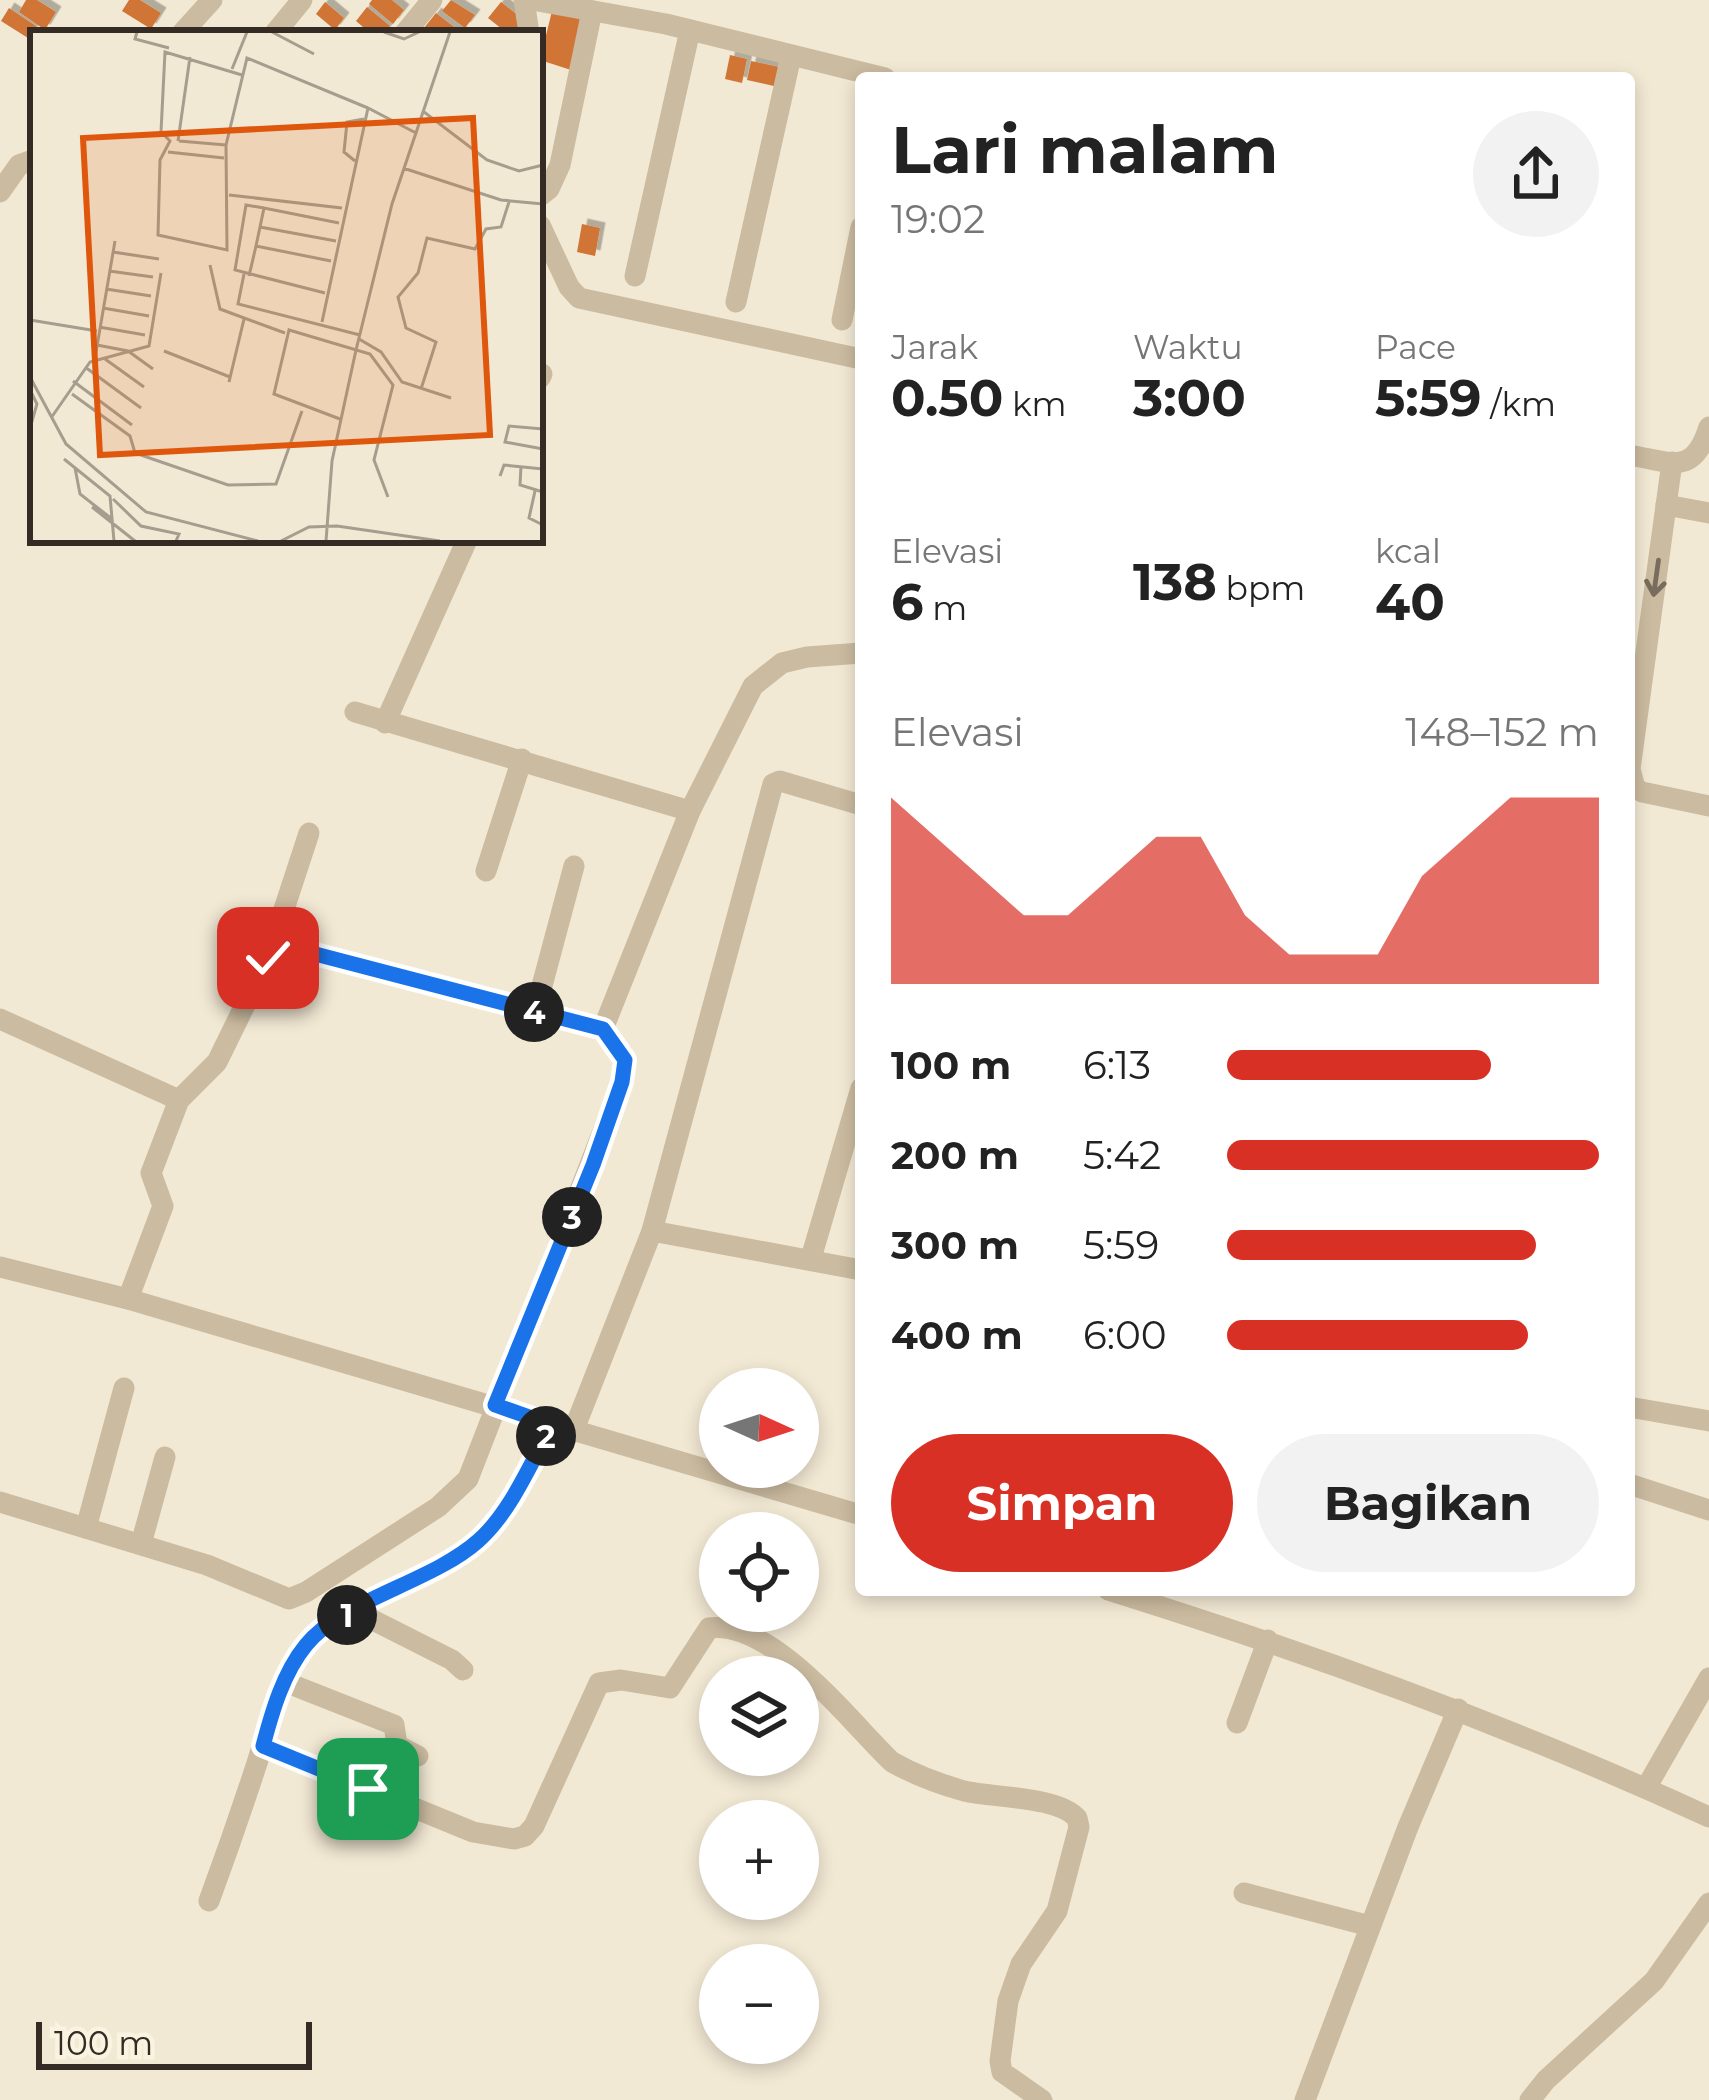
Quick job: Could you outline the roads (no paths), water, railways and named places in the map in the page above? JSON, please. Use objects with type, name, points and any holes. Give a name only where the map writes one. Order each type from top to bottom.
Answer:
[{"type":"street","points":[[185,30],[212,0]]},
{"type":"street","points":[[277,30],[302,0]]},
{"type":"street","points":[[407,30],[432,0]]},
{"type":"street","points":[[529,30],[528,0],[666,24],[859,72]]},
{"type":"street","points":[[666,24],[670,0]]},
{"type":"street","points":[[543,194],[560,165],[592,11]]},
{"type":"street","points":[[635,276],[690,30]]},
{"type":"street","points":[[736,302],[791,56]]},
{"type":"street","points":[[0,192],[19,165],[30,161]]},
{"type":"street","points":[[543,231],[579,298],[855,358]]},
{"type":"street","points":[[842,320],[855,256]]},
{"type":"street","points":[[1635,456],[1672,462],[1699,454],[1709,427]]},
{"type":"street","points":[[1635,727],[1672,462]]},
{"type":"street","points":[[1666,505],[1709,513]]},
{"type":"street","points":[[385,723],[466,543]]},
{"type":"street","points":[[603,1029],[690,811],[753,686],[782,663],[807,656],[855,653]]},
{"type":"street","points":[[355,712],[690,811]]},
{"type":"street","points":[[486,871],[522,759]]},
{"type":"street","points":[[209,1901],[285,1682],[308,1642],[478,1541],[496,1521],[554,1425],[652,1231],[773,784],[780,781],[855,803]]},
{"type":"street","points":[[1635,784],[1642,792],[1709,806]]},
{"type":"street","points":[[128,1299],[163,1206],[151,1176],[179,1100],[217,1062],[268,958],[309,833]]},
{"type":"street","points":[[535,1012],[574,866]]},
{"type":"street","points":[[0,1502],[297,1598],[459,1491],[504,1408],[626,1070],[622,1052],[603,1029],[296,949],[278,951],[268,958]]},
{"type":"street","points":[[0,1019],[179,1100]]},
{"type":"street","points":[[811,1258],[855,1108]]},
{"type":"street","points":[[652,1231],[855,1269]]},
{"type":"street","points":[[0,1267],[128,1299],[855,1513]]},
{"type":"street","points":[[86,1528],[124,1388]]},
{"type":"street","points":[[1635,1408],[1709,1421]]},
{"type":"street","points":[[141,1544],[165,1456]]},
{"type":"street","points":[[1635,1486],[1709,1510]]},
{"type":"street","points":[[1127,1596],[1268,1640],[1458,1709],[1709,1817]]},
{"type":"street","points":[[355,1611],[463,1670]]},
{"type":"street","points":[[263,1746],[473,1832],[514,1840],[534,1826],[598,1683],[621,1680],[666,1689],[687,1666],[709,1628],[734,1629],[804,1672],[861,1732],[905,1769],[966,1791],[1060,1806],[1076,1818],[1078,1827],[1057,1911],[1022,1964],[1008,2001],[1000,2061],[1010,2081],[1042,2100]]},
{"type":"street","points":[[1237,1723],[1268,1640]]},
{"type":"street","points":[[1646,1788],[1709,1678]]},
{"type":"street","points":[[285,1682],[394,1725],[398,1745],[418,1756]]},
{"type":"street","points":[[1305,2100],[1458,1709]]},
{"type":"street","points":[[1244,1893],[1370,1927]]},
{"type":"street","points":[[1529,2100],[1654,1982],[1709,1903]]}]
